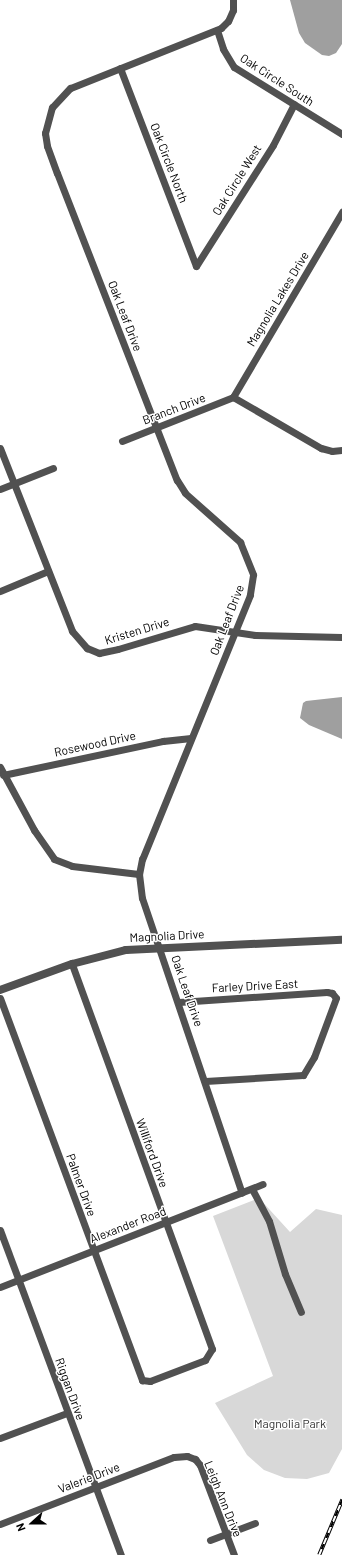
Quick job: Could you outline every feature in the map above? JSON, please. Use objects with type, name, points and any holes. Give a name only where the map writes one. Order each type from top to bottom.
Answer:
[{"type":"street","name":"Oak Leaf Drive","points":[[233,0],[233,10],[228,21],[217,30],[120,68],[65,92],[52,107],[47,120],[46,139],[156,428],[182,490],[235,537],[252,569],[252,589],[142,859],[139,874],[140,889],[242,1193]]},
{"type":"street","name":"Oak Circle South","points":[[217,30],[223,49],[234,67],[342,134]]},
{"type":"street","name":"Oak Circle North","points":[[120,68],[196,266]]},
{"type":"street","name":"Oak Circle West","points":[[196,266],[273,145],[294,104]]},
{"type":"street","name":"Magnolia Lakes Drive","points":[[234,397],[342,212]]},
{"type":"street","name":"Branch Drive","points":[[122,441],[234,397]]},
{"type":"street","points":[[234,397],[321,448],[340,450]]},
{"type":"street","name":"Kristen Drive","points":[[0,448],[75,637],[82,646],[95,652],[118,650],[190,626],[235,633],[342,637]]},
{"type":"street","points":[[0,489],[53,468]]},
{"type":"street","points":[[0,591],[48,571]]},
{"type":"street","name":"Rosewood Drive","points":[[3,775],[163,741],[191,738]]},
{"type":"street","points":[[0,767],[34,830],[54,859],[72,866],[139,874]]},
{"type":"street","name":"Magnolia Drive","points":[[0,990],[72,964],[121,951],[342,940]]},
{"type":"street","name":"Williford Drive","points":[[72,964],[212,1349],[211,1354],[202,1362],[150,1381],[142,1380]]},
{"type":"street","name":"Farley Drive East","points":[[179,1002],[332,993],[336,998],[336,1002],[306,1074],[297,1077],[261,1076],[205,1081]]},
{"type":"street","name":"Palmer Drive","points":[[0,998],[142,1380]]},
{"type":"street","name":"Alexander Road","points":[[0,1287],[263,1184]]},
{"type":"street","points":[[252,1189],[269,1221],[285,1274],[301,1312]]},
{"type":"street","name":"Riggan Drive","points":[[0,1230],[121,1555]]},
{"type":"street","points":[[0,1438],[67,1413]]},
{"type":"street","name":"Valerie Drive","points":[[0,1524],[174,1457],[187,1456]]},
{"type":"street","name":"Leigh Ann Drive","points":[[187,1456],[195,1459],[200,1465],[234,1555]]},
{"type":"street","points":[[210,1540],[255,1523]]},
{"type":"green space","name":"Magnolia Park","points":[[259,1198],[290,1232],[316,1209],[342,1215],[342,1449],[329,1473],[307,1479],[285,1478],[264,1470],[247,1455],[215,1403],[273,1376],[213,1216]]},
{"type":"shaded area","points":[[290,0],[342,0],[342,44],[336,53],[329,56],[322,55],[305,43],[299,33]]},
{"type":"shaded area","points":[[342,697],[342,739],[309,725],[300,718],[303,703],[306,701]]},
{"type":"railway","points":[[319,1555],[342,1500]]}]
